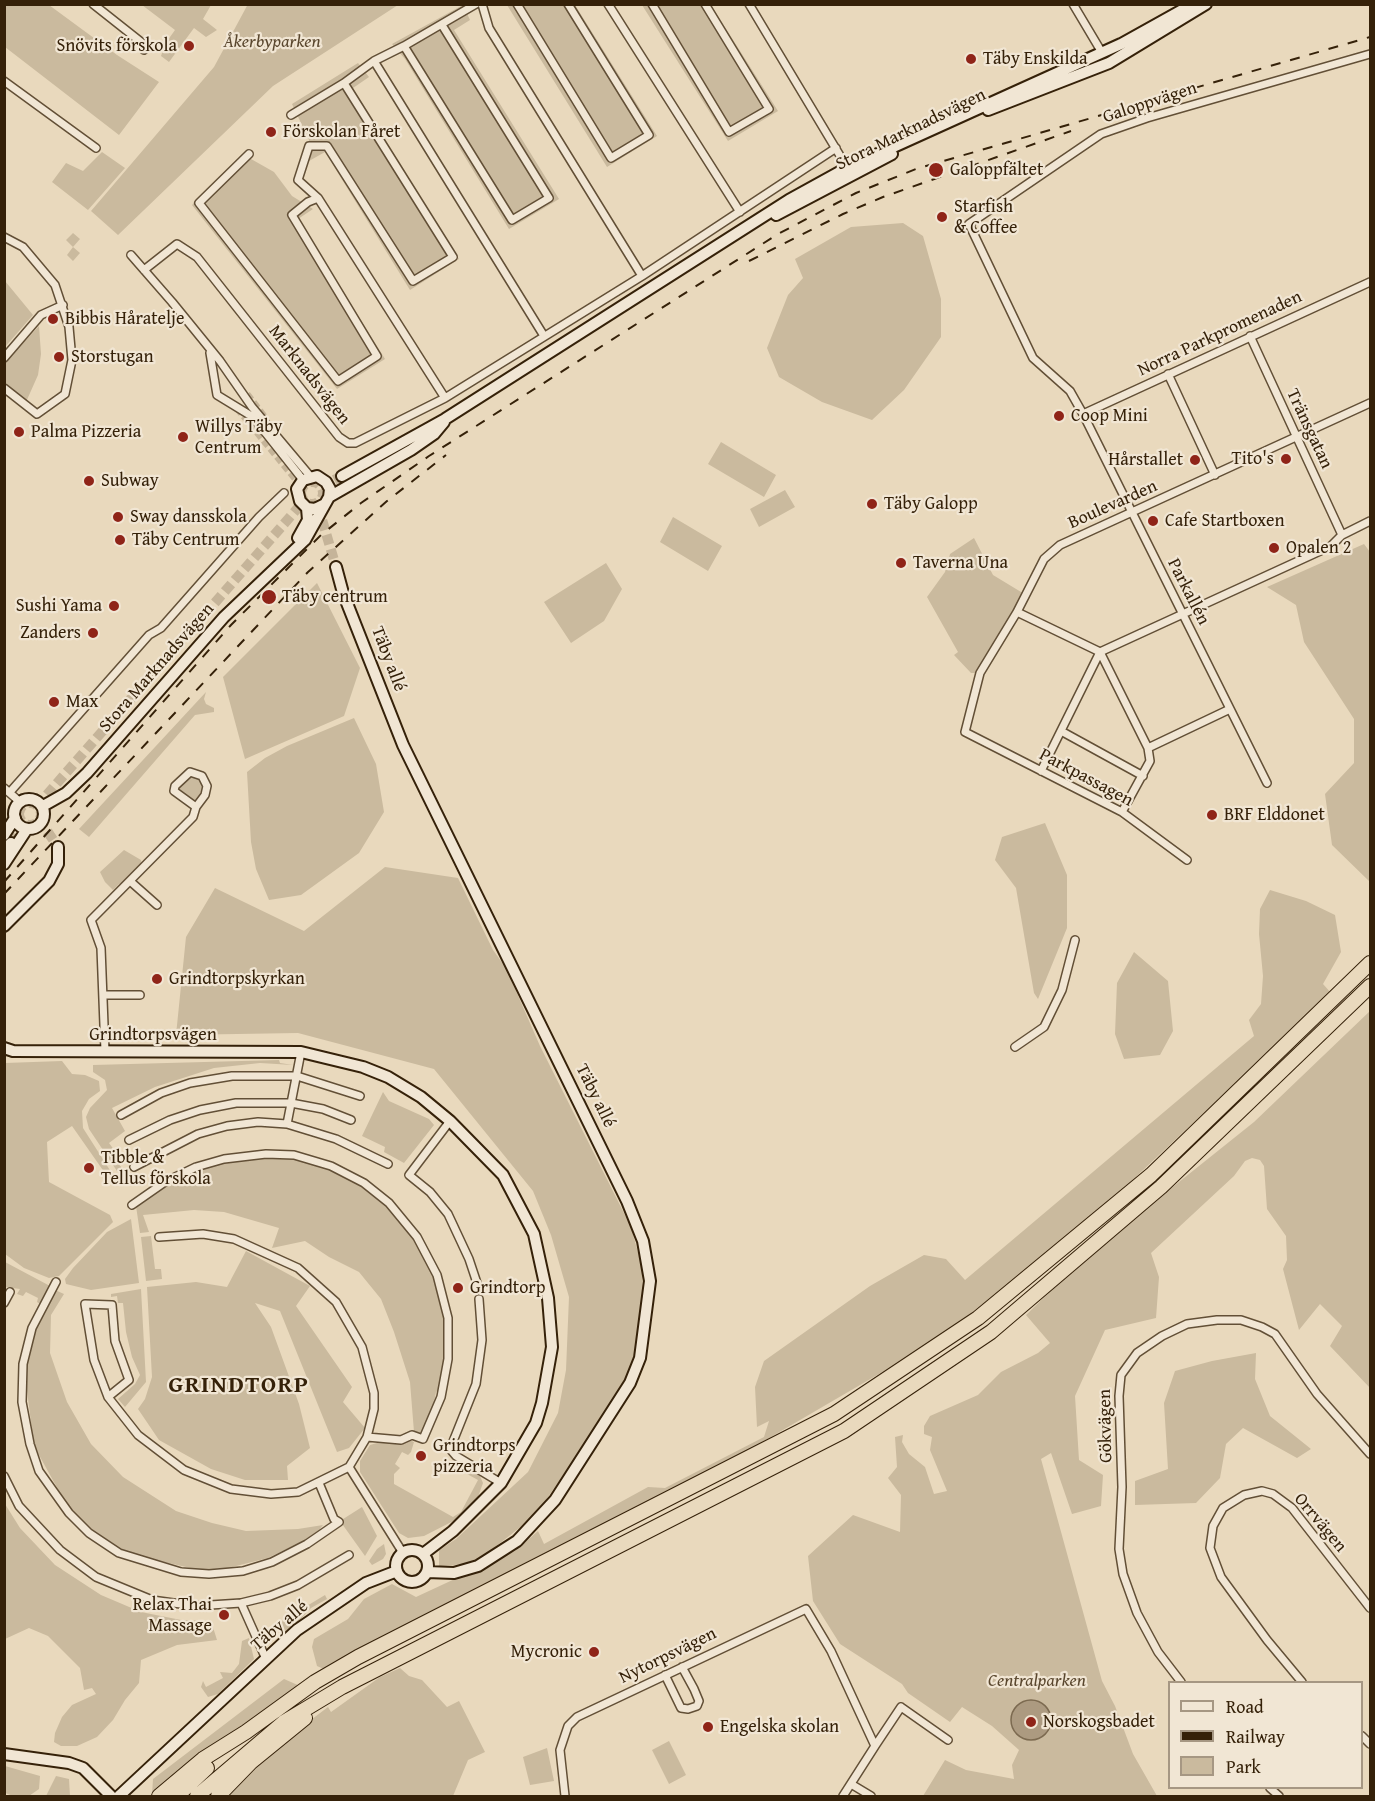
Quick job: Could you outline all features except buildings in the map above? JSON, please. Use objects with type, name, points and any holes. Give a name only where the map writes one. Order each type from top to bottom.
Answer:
[{"type":"highway","points":[[159,1797],[203,1759],[246,1732],[315,1682],[358,1657],[834,1414],[978,1318],[1151,1175],[1371,963]]},
{"type":"highway","points":[[197,1797],[284,1722],[342,1687],[844,1431],[991,1332],[1161,1187],[1371,986]]},
{"type":"highway","points":[[218,1797],[251,1761],[342,1687]]},
{"type":"highway","points":[[177,1797],[246,1732]]},
{"type":"street","points":[[93,4],[141,42],[144,50]]},
{"type":"street","points":[[291,115],[344,83],[374,61],[476,4]]},
{"type":"street","points":[[482,4],[489,28],[642,276]]},
{"type":"street","points":[[517,4],[611,158],[649,135],[568,4]]},
{"type":"street","points":[[609,4],[740,213]]},
{"type":"street","points":[[651,4],[729,132],[769,109],[705,4]]},
{"type":"street","points":[[749,4],[849,172]]},
{"type":"street","points":[[1073,4],[1109,63]]},
{"type":"street","name":"Stora Marknadsvägen","points":[[342,476],[445,419],[728,240],[849,172],[1101,51],[1193,4]]},
{"type":"street","name":"Stora Marknadsvägen","points":[[849,172],[976,114],[1109,63],[1206,4]]},
{"type":"street","points":[[404,46],[512,220],[549,198],[442,25]]},
{"type":"street","name":"Galoppvägen","points":[[1083,414],[1070,391],[1033,358],[969,224],[1101,134],[1147,118],[1371,54]]},
{"type":"street","points":[[374,61],[544,336]]},
{"type":"street","points":[[4,81],[96,148]]},
{"type":"street","points":[[344,83],[453,257],[413,281],[327,146],[309,146],[298,180],[318,198],[445,398]]},
{"type":"street","name":"Marknadsvägen","points":[[144,270],[177,244],[197,257],[344,442],[363,441],[445,398],[642,276],[836,148]]},
{"type":"street","points":[[249,154],[199,203],[338,381],[377,356],[292,215],[307,203],[318,198]]},
{"type":"street","points":[[4,237],[23,247],[55,285],[63,305],[72,352],[65,394],[37,414],[4,388]]},
{"type":"street","points":[[131,255],[210,351],[306,478]]},
{"type":"street","points":[[1371,275],[1371,290]]},
{"type":"street","name":"Norra Parkpromenaden","points":[[1083,414],[1370,282]]},
{"type":"street","points":[[4,358],[41,315],[63,305]]},
{"type":"street","name":"Tränsgatan","points":[[1250,336],[1342,535]]},
{"type":"street","points":[[210,351],[217,395],[253,417],[306,478],[324,479],[330,489],[327,500],[315,509],[307,508],[298,497],[297,489],[306,478]]},
{"type":"street","points":[[1168,374],[1215,475]]},
{"type":"street","points":[[216,383],[224,378],[235,383]]},
{"type":"street","name":"Boulevarden","points":[[966,732],[980,673],[1017,612],[1044,559],[1052,551],[1295,436],[1371,403]]},
{"type":"street","name":"Parkallén","points":[[1083,414],[1267,783]]},
{"type":"street","name":"Stora Marknadsvägen","points":[[324,479],[430,421],[445,419]]},
{"type":"street","name":"Stora Marknadsvägen","points":[[43,806],[66,793],[87,773],[224,617],[293,548],[305,540],[327,500],[411,450],[434,434],[445,419]]},
{"type":"street","points":[[20,802],[7,790],[149,635],[161,628],[259,517],[284,494]]},
{"type":"street","name":"Stora Marknadsvägen","points":[[293,548],[308,520],[307,508]]},
{"type":"street","points":[[1041,771],[1100,652],[1331,546],[1342,535],[1371,521]]},
{"type":"street","name":"Täby allé","points":[[336,567],[343,592],[403,745],[627,1201],[643,1241],[650,1281],[640,1358],[630,1383],[555,1500],[517,1540],[478,1566],[454,1573],[427,1572]]},
{"type":"street","points":[[1017,612],[1100,652],[1148,748],[1150,761],[1122,812]]},
{"type":"street","points":[[1148,748],[1230,710]]},
{"type":"street","points":[[1061,731],[1143,776]]},
{"type":"street","name":"Parkpassagen","points":[[966,732],[1122,812],[1187,860]]},
{"type":"street","points":[[105,1051],[101,948],[91,920],[193,817],[196,807],[205,795],[207,786],[202,776],[190,772],[175,786],[174,791],[196,807]]},
{"type":"street","points":[[34,799],[43,806],[42,822],[35,828],[27,829],[19,825],[14,812],[20,802],[34,799]]},
{"type":"street","points":[[7,843],[15,818]]},
{"type":"street","points":[[4,864],[27,829]]},
{"type":"street","points":[[4,926],[49,881],[58,864],[58,847]]},
{"type":"street","points":[[130,881],[157,905]]},
{"type":"street","points":[[1015,1047],[1044,1027],[1062,990],[1076,940]]},
{"type":"street","points":[[103,996],[140,995]]},
{"type":"street","name":"Grindtorpsvägen","points":[[4,1048],[13,1051],[301,1052],[363,1067],[388,1077],[421,1097],[450,1121],[503,1174],[534,1234],[550,1310],[552,1347],[542,1403],[536,1423],[501,1483],[460,1524],[423,1554]]},
{"type":"street","points":[[287,1124],[301,1052]]},
{"type":"street","points":[[122,1115],[161,1093],[190,1083],[232,1076],[297,1076],[360,1096]]},
{"type":"street","points":[[129,1140],[170,1120],[200,1110],[236,1103],[291,1103],[323,1109],[351,1120]]},
{"type":"street","points":[[450,1121],[409,1175],[430,1192],[448,1214],[469,1259],[477,1283]]},
{"type":"street","points":[[134,1167],[169,1147],[207,1132],[258,1122],[287,1124],[336,1139],[388,1164]]},
{"type":"street","points":[[132,1205],[165,1182],[196,1167],[225,1159],[266,1154],[294,1155],[331,1166],[364,1183],[389,1203],[413,1231],[437,1275],[448,1318],[448,1359],[441,1397],[423,1439],[412,1435],[401,1440],[367,1437]]},
{"type":"street","points":[[108,1396],[129,1380],[115,1341],[112,1305],[85,1304],[94,1360],[108,1396],[129,1426],[153,1448],[184,1470],[207,1482],[242,1492],[271,1494],[298,1492],[319,1484],[349,1467],[367,1437],[374,1409],[374,1393],[368,1362],[351,1325],[324,1290],[291,1264],[234,1239],[203,1234],[159,1237]]},
{"type":"street","points":[[56,1282],[32,1328],[23,1364],[22,1402],[30,1444],[39,1471],[69,1513],[89,1533],[119,1553],[181,1572],[208,1574],[243,1571],[272,1562],[307,1544],[339,1522],[334,1519],[319,1484]]},
{"type":"street","points":[[4,1303],[10,1292]]},
{"type":"street","points":[[479,1299],[482,1340],[476,1384],[450,1449],[456,1456],[501,1483]]},
{"type":"street","name":"Gökvägen","points":[[1179,1681],[1158,1653],[1137,1613],[1123,1574],[1119,1549],[1122,1487],[1119,1396],[1121,1374],[1137,1353],[1162,1336],[1187,1324],[1241,1320],[1262,1327],[1275,1334],[1317,1394],[1371,1454]]},
{"type":"street","points":[[349,1467],[403,1553]]},
{"type":"street","points":[[4,1476],[19,1506],[36,1528],[60,1550],[96,1578],[152,1600],[195,1606],[241,1604],[298,1585],[349,1555]]},
{"type":"street","name":"Orrvägen","points":[[1300,1681],[1221,1577],[1210,1548],[1213,1526],[1223,1508],[1244,1495],[1262,1491],[1273,1494],[1285,1502],[1371,1608]]},
{"type":"street","points":[[411,1550],[423,1554],[428,1562],[427,1572],[420,1580],[409,1581],[397,1571],[397,1563],[403,1553],[411,1550]]},
{"type":"street","name":"Täby allé","points":[[112,1796],[196,1724],[297,1630],[366,1583],[397,1571]]},
{"type":"street","points":[[241,1604],[266,1659]]},
{"type":"street","name":"Nytorpsvägen","points":[[565,1797],[560,1750],[568,1726],[577,1717],[806,1609],[831,1651],[875,1746]]},
{"type":"street","points":[[664,1675],[681,1708],[688,1709],[697,1706],[699,1701],[682,1666]]},
{"type":"street","points":[[843,1797],[901,1707],[948,1740]]},
{"type":"street","points":[[4,1754],[69,1762],[83,1768],[112,1796]]},
{"type":"street","points":[[851,1784],[871,1797]]},
{"type":"green space","name":"Åkerbyparken","points":[[248,4],[398,5],[273,86],[118,235],[91,211],[214,67]]},
{"type":"green space","points":[[4,5],[49,5],[117,55],[159,82],[119,135],[5,47]]},
{"type":"green space","points":[[142,5],[211,5],[203,19],[217,30],[206,37],[194,28],[169,62],[161,56],[165,44],[175,30]]},
{"type":"green space","points":[[463,5],[470,20],[454,30],[559,199],[509,229],[405,59],[392,44]]},
{"type":"green space","points":[[507,5],[575,5],[657,136],[607,167]]},
{"type":"green space","points":[[642,5],[711,5],[778,111],[728,141]]},
{"type":"green space","points":[[358,63],[369,77],[353,88],[459,259],[410,290],[325,152],[309,161],[309,140],[292,104]]},
{"type":"green space","points":[[102,152],[125,168],[88,210],[52,182],[66,163],[83,171]]},
{"type":"green space","points":[[244,155],[274,172],[292,196],[313,209],[298,219],[385,359],[337,389],[192,205]]},
{"type":"green space","points":[[903,223],[923,236],[941,299],[941,337],[904,390],[872,420],[822,402],[779,377],[767,348],[788,295],[803,278],[795,259],[851,227]]},
{"type":"green space","points":[[73,233],[80,239],[73,247],[66,240]]},
{"type":"green space","points":[[73,247],[80,253],[73,261],[67,255]]},
{"type":"green space","points":[[5,281],[33,315],[5,347]]},
{"type":"green space","points":[[39,326],[41,354],[38,375],[26,402],[5,382],[4,364]]},
{"type":"green space","points":[[721,442],[776,475],[764,497],[708,464]]},
{"type":"green space","points":[[785,490],[795,507],[759,527],[750,509]]},
{"type":"green space","points":[[673,517],[722,546],[708,571],[660,542]]},
{"type":"green space","points":[[974,538],[993,575],[1026,595],[980,673],[971,673],[954,655],[958,652],[927,597],[945,572],[950,554]]},
{"type":"green space","points":[[1364,544],[1370,552],[1370,882],[1332,845],[1325,794],[1354,763],[1354,719],[1304,642],[1296,605],[1267,587]]},
{"type":"green space","points":[[606,563],[622,589],[604,621],[571,643],[544,602]]},
{"type":"green space","points":[[317,583],[360,668],[344,716],[245,759],[223,677]]},
{"type":"green space","points":[[206,692],[204,699],[206,704],[214,708],[214,712],[195,715],[89,837],[79,829]]},
{"type":"green space","points":[[354,718],[376,764],[384,812],[359,853],[301,895],[269,900],[256,869],[251,842],[247,772],[265,758],[287,746]]},
{"type":"green space","points":[[194,775],[204,786],[195,804],[178,789],[184,779]]},
{"type":"green space","points":[[1045,823],[1067,875],[1067,928],[1038,999],[1034,993],[1016,888],[995,860],[1002,837]]},
{"type":"green space","points":[[124,850],[141,860],[142,867],[126,883],[119,884],[113,890],[105,882],[100,872]]},
{"type":"green space","points":[[385,867],[458,878],[493,950],[506,968],[540,1046],[631,1227],[642,1267],[643,1301],[636,1349],[622,1389],[546,1500],[523,1525],[490,1551],[470,1563],[454,1565],[439,1566],[439,1550],[456,1539],[528,1472],[558,1413],[566,1370],[569,1297],[551,1235],[533,1191],[434,1069],[298,1033],[176,1035],[186,937],[215,888],[304,931]]},
{"type":"green space","points":[[1270,890],[1306,901],[1335,915],[1341,952],[1323,984],[1331,993],[1124,1188],[1029,1268],[967,1316],[884,1371],[728,1462],[387,1634],[326,1670],[317,1666],[312,1647],[314,1639],[348,1619],[364,1599],[392,1584],[416,1597],[515,1551],[538,1531],[544,1544],[648,1487],[665,1488],[764,1437],[769,1421],[757,1427],[755,1387],[764,1361],[870,1286],[924,1255],[946,1259],[965,1280],[1254,1036],[1249,1020],[1261,1004],[1263,976],[1259,934],[1260,909]]},
{"type":"green space","points":[[1134,952],[1168,981],[1173,1031],[1160,1055],[1124,1059],[1115,1034],[1117,983]]},
{"type":"green space","name":"Centralparken","points":[[1370,1011],[1370,1388],[1330,1346],[1342,1326],[1320,1304],[1299,1330],[1283,1269],[1287,1260],[1286,1236],[1267,1209],[1264,1166],[1260,1160],[1252,1158],[1245,1161],[1234,1176],[1151,1253],[1159,1277],[1156,1318],[1105,1330],[1075,1396],[1079,1460],[1103,1475],[1101,1506],[1072,1514],[1051,1453],[1041,1459],[1102,1681],[1115,1706],[1133,1754],[1157,1796],[923,1796],[945,1760],[966,1770],[1014,1779],[1012,1765],[1019,1750],[992,1726],[962,1707],[950,1722],[908,1693],[902,1684],[840,1644],[813,1601],[808,1556],[853,1515],[900,1532],[901,1495],[888,1478],[897,1467],[895,1437],[903,1435],[902,1442],[909,1454],[925,1467],[934,1494],[947,1491],[930,1450],[932,1437],[924,1434],[924,1426],[930,1416],[978,1395],[1001,1372],[1038,1353],[1050,1343],[1026,1315],[1089,1254],[1254,1122]]},
{"type":"green space","points":[[279,1060],[280,1063],[293,1065],[260,1063],[214,1068],[155,1087],[112,1108],[125,1131],[109,1143],[120,1158],[117,1162],[126,1173],[121,1177],[89,1129],[86,1117],[90,1108],[107,1090],[105,1080],[93,1072],[93,1065]]},
{"type":"green space","points":[[62,1061],[72,1074],[85,1075],[99,1081],[100,1091],[89,1099],[82,1111],[83,1128],[113,1175],[107,1176],[72,1126],[47,1142],[49,1182],[110,1215],[113,1222],[59,1276],[49,1278],[24,1268],[5,1254],[5,1063]]},
{"type":"green space","points":[[383,1092],[389,1101],[429,1119],[434,1125],[404,1163],[384,1152],[385,1147],[362,1136]]},
{"type":"green space","points":[[269,1155],[317,1164],[365,1185],[393,1209],[422,1245],[439,1284],[448,1349],[443,1386],[436,1392],[432,1412],[422,1433],[418,1435],[414,1432],[410,1382],[394,1332],[381,1299],[359,1272],[329,1257],[305,1241],[272,1248],[279,1228],[224,1212],[194,1210],[143,1215],[149,1232],[140,1233],[136,1206],[178,1175],[233,1159]]},
{"type":"green space","points":[[131,1219],[139,1283],[91,1290],[66,1284],[65,1279],[73,1268],[107,1232]]},
{"type":"green space","points":[[151,1236],[155,1269],[161,1269],[162,1279],[146,1281],[141,1237]]},
{"type":"green space","points":[[246,1251],[310,1286],[296,1306],[352,1387],[343,1402],[365,1428],[349,1448],[337,1452],[280,1311],[255,1303],[271,1327],[299,1404],[310,1448],[287,1466],[288,1480],[245,1480],[211,1469],[159,1440],[138,1409],[145,1399],[152,1377],[147,1287],[196,1282],[227,1287]]},
{"type":"green space","points":[[5,1262],[50,1286],[40,1304],[37,1302],[38,1298],[26,1292],[23,1296],[17,1294],[20,1289],[5,1287]]},
{"type":"green space","points":[[141,1289],[146,1382],[125,1407],[118,1399],[135,1384],[140,1375],[132,1357],[126,1332],[123,1303],[118,1303],[117,1296],[111,1297],[111,1294]]},
{"type":"green space","points":[[55,1290],[64,1294],[51,1315],[50,1353],[67,1402],[91,1444],[123,1477],[176,1511],[212,1523],[246,1531],[298,1529],[323,1525],[319,1530],[303,1541],[268,1558],[220,1570],[195,1569],[129,1554],[98,1535],[75,1513],[60,1493],[34,1446],[25,1375],[29,1346],[44,1309]]},
{"type":"green space","points":[[1256,1353],[1255,1379],[1270,1416],[1311,1449],[1297,1458],[1243,1428],[1226,1444],[1220,1478],[1196,1503],[1135,1505],[1135,1481],[1168,1469],[1164,1403],[1175,1371]]},
{"type":"green space","points":[[401,1436],[414,1442],[411,1452],[408,1455],[402,1452],[395,1464],[400,1468],[394,1474],[394,1484],[453,1517],[461,1512],[478,1480],[458,1469],[454,1474],[456,1467],[463,1465],[479,1474],[483,1483],[478,1497],[465,1515],[424,1536],[408,1538],[399,1533],[360,1472],[360,1461],[370,1445]]},
{"type":"green space","points":[[5,1504],[20,1528],[55,1565],[101,1595],[141,1612],[181,1620],[211,1621],[217,1640],[177,1645],[141,1660],[139,1683],[113,1720],[97,1737],[77,1746],[61,1746],[54,1742],[62,1717],[72,1705],[96,1694],[92,1688],[84,1690],[80,1668],[48,1636],[29,1628],[5,1639]]},
{"type":"green space","points":[[362,1507],[377,1536],[365,1556],[340,1521]]},
{"type":"green space","points":[[384,1544],[386,1554],[383,1559],[372,1565],[369,1561],[377,1549]]},
{"type":"green space","points":[[325,1595],[327,1599],[311,1608],[286,1635],[281,1632],[282,1621]]},
{"type":"green space","points":[[249,1638],[254,1659],[218,1694],[208,1697],[201,1687],[203,1681],[206,1687],[223,1678],[220,1672],[232,1673],[239,1664],[242,1641]]},
{"type":"green space","points":[[400,1668],[409,1676],[422,1680],[447,1707],[459,1701],[485,1752],[468,1760],[453,1796],[224,1796],[249,1767],[328,1707],[331,1712],[380,1677]]},
{"type":"green space","points":[[284,1679],[300,1686],[152,1795],[153,1779]]},
{"type":"green space","points":[[669,1741],[686,1775],[669,1784],[652,1750]]},
{"type":"green space","points":[[547,1748],[554,1781],[530,1785],[523,1757]]},
{"type":"green space","points":[[5,1766],[40,1776],[39,1789],[29,1796],[13,1796],[5,1793]]},
{"type":"green space","points":[[56,1776],[69,1779],[70,1796],[46,1796]]},
{"type":"shaded area","name":"Norskogsbadet","points":[[1031,1700],[1039,1701],[1045,1706],[1050,1712],[1050,1728],[1045,1734],[1039,1739],[1031,1740],[1023,1739],[1017,1734],[1012,1728],[1011,1720],[1012,1712],[1017,1706],[1023,1701]]},
{"type":"tunnel","points":[[247,394],[266,419]]},
{"type":"tunnel","points":[[237,408],[302,487]]},
{"type":"tunnel","points":[[321,487],[342,476]]},
{"type":"tunnel","points":[[312,482],[320,485],[323,493],[320,501],[312,504],[304,501],[301,493],[304,485],[312,482]]},
{"type":"tunnel","points":[[37,806],[304,501]]},
{"type":"tunnel","points":[[318,506],[336,567]]},
{"type":"tunnel","points":[[30,803],[38,806],[41,814],[38,822],[30,825],[22,822],[19,814],[22,806],[30,803]]},
{"type":"tunnel","points":[[39,819],[58,847]]},
{"type":"tunnel","points":[[11,843],[22,822]]},
{"type":"railway","points":[[4,882],[231,625],[321,535],[361,503],[429,456],[778,234],[856,193],[916,169],[1370,37]]},
{"type":"railway","points":[[749,261],[843,214],[883,197],[1071,131]]},
{"type":"railway","points":[[4,894],[308,572],[387,501],[446,455]]},
{"type":"place","name":"Snövits förskola","points":[[189,46]]},
{"type":"place","name":"Täby Enskilda","points":[[971,59]]},
{"type":"place","name":"Förskolan Fåret","points":[[271,132]]},
{"type":"place","name":"Galoppfältet","points":[[936,170]]},
{"type":"place","name":"Starfish & Coffee","points":[[942,217]]},
{"type":"place","name":"Bibbis Håratelje","points":[[53,319]]},
{"type":"place","name":"Storstugan","points":[[59,357]]},
{"type":"place","name":"Coop Mini","points":[[1059,416]]},
{"type":"place","name":"Palma Pizzeria","points":[[19,432]]},
{"type":"place","name":"Willys Täby Centrum","points":[[183,437]]},
{"type":"place","name":"Tito's","points":[[1286,459]]},
{"type":"place","name":"Hårstallet","points":[[1195,460]]},
{"type":"place","name":"Subway","points":[[89,481]]},
{"type":"place","name":"Täby Galopp","points":[[872,504]]},
{"type":"place","name":"Sway dansskola","points":[[118,517]]},
{"type":"place","name":"Cafe Startboxen","points":[[1153,521]]},
{"type":"place","name":"Täby Centrum","points":[[120,540]]},
{"type":"place","name":"Opalen 2","points":[[1274,548]]},
{"type":"place","name":"Taverna Una","points":[[901,563]]},
{"type":"place","name":"Täby centrum","points":[[269,597]]},
{"type":"place","name":"Sushi Yama","points":[[114,606]]},
{"type":"place","name":"Zanders","points":[[93,633]]},
{"type":"place","name":"Max","points":[[54,702]]},
{"type":"place","name":"BRF Elddonet","points":[[1212,815]]},
{"type":"place","name":"Grindtorpskyrkan","points":[[157,979]]},
{"type":"place","name":"Tibble & Tellus förskola","points":[[89,1168]]},
{"type":"place","name":"Grindtorp","points":[[458,1288]]},
{"type":"place","name":"Grindtorps pizzeria","points":[[421,1456]]},
{"type":"place","name":"Relax Thai Massage","points":[[224,1615]]},
{"type":"place","name":"Mycronic","points":[[594,1652]]},
{"type":"place","name":"Norskogsbadet","points":[[1031,1722]]},
{"type":"place","name":"Engelska skolan","points":[[708,1727]]},
{"type":"district","name":"GRINDTORP","points":[[239,1386]]}]
